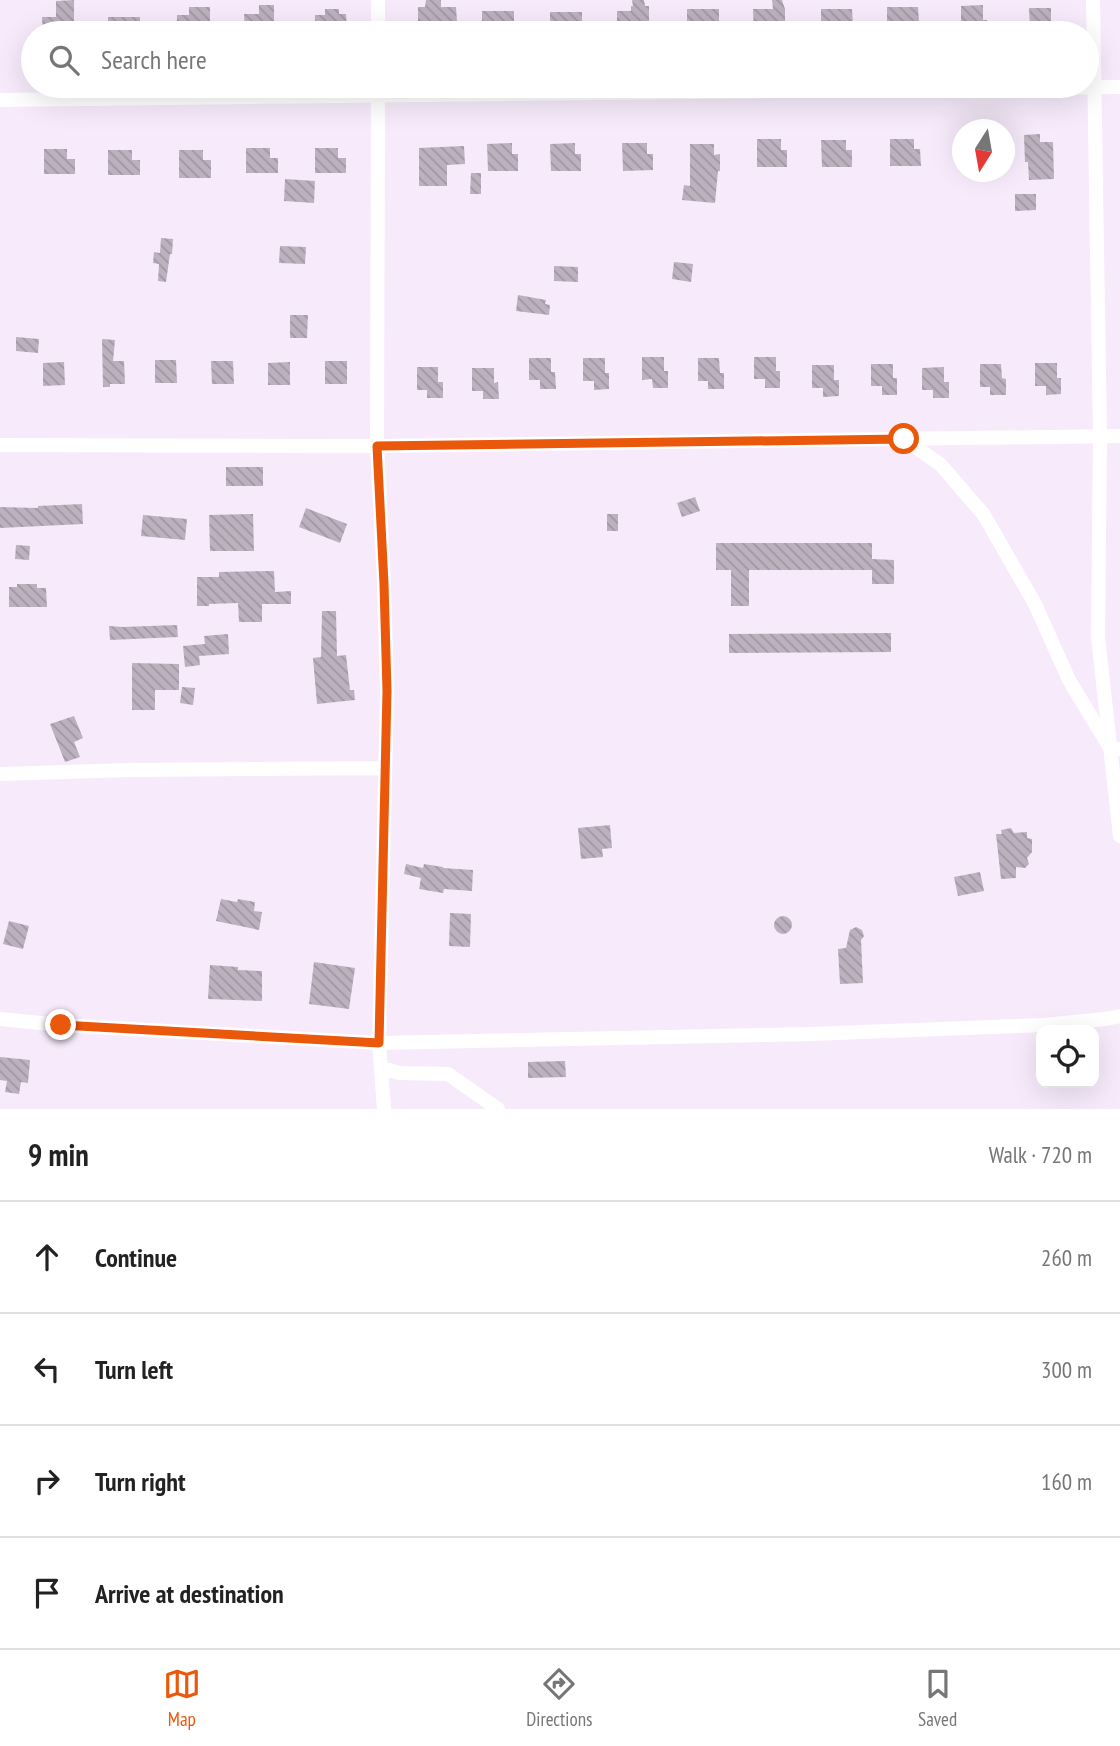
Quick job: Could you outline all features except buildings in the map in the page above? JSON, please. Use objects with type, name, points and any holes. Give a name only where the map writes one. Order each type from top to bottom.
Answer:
[{"type":"street","points":[[378,0],[378,21]]},
{"type":"street","points":[[1093,0],[1093,21]]},
{"type":"street","points":[[1099,87],[1120,87]]},
{"type":"street","points":[[0,100],[84,98]]},
{"type":"street","points":[[379,98],[377,446],[387,691],[379,1043],[384,1109]]},
{"type":"street","points":[[1095,98],[1100,436],[1098,636],[1115,748],[1120,836]]},
{"type":"street","points":[[0,445],[377,446],[1120,436]]},
{"type":"street","points":[[904,439],[941,465],[984,515],[1035,604],[1069,680],[1115,748]]},
{"type":"street","points":[[0,774],[385,768]]},
{"type":"street","points":[[0,1019],[61,1025],[379,1043],[811,1034],[1044,1025],[1120,1016]]},
{"type":"street","points":[[382,1068],[399,1073],[448,1074],[498,1109]]},
{"type":"route","points":[[61,1025],[379,1043],[387,691],[377,446],[904,439]]}]
